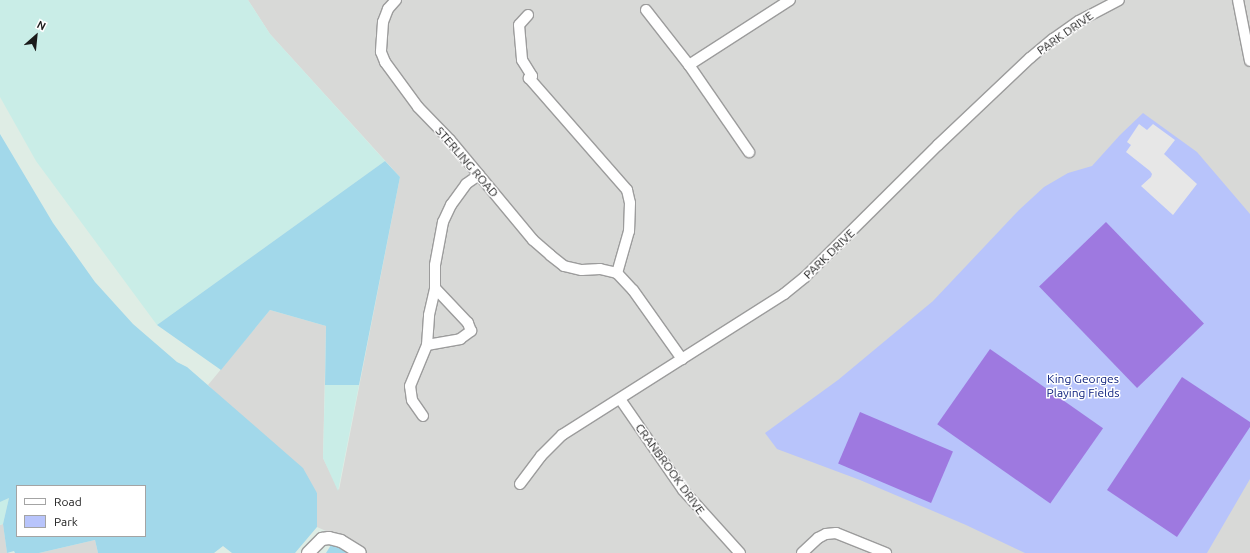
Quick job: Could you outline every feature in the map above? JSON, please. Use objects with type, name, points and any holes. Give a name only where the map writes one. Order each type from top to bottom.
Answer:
[{"type":"street","name":"STERLING ROAD","points":[[396,0],[388,9],[383,22],[380,52],[385,62],[418,107],[450,140],[533,240],[564,266],[582,270],[600,269],[617,273]]},
{"type":"street","points":[[689,65],[790,0]]},
{"type":"street","name":"PARK DRIVE","points":[[520,484],[541,456],[562,435],[784,294],[805,277],[938,145],[1030,58],[1053,39],[1079,21],[1119,0]]},
{"type":"street","points":[[1238,0],[1250,60]]},
{"type":"street","points":[[646,10],[689,65],[749,152]]},
{"type":"street","points":[[528,15],[519,25],[522,60],[532,76],[529,78],[627,190],[630,203],[629,231],[617,273],[633,290],[682,359]]},
{"type":"street","points":[[423,416],[412,400],[410,386],[427,345],[435,288],[435,265],[443,222],[451,206],[466,184],[479,175]]},
{"type":"street","points":[[427,345],[460,339],[471,331],[468,324],[435,288]]},
{"type":"street","name":"CRANBROOK DRIVE","points":[[620,399],[682,490],[740,553]]},
{"type":"street","points":[[802,553],[818,538],[826,534],[836,533],[886,553]]},
{"type":"street","points":[[308,553],[322,539],[329,538],[341,541],[360,553]]},
{"type":"shaded area","points":[[0,0],[248,0],[270,34],[385,161],[157,325],[36,161],[0,97]]},
{"type":"shaded area","points":[[248,0],[1250,0],[1250,553],[364,553],[351,542],[317,527],[317,493],[208,385],[270,310],[326,326],[323,458],[339,490],[400,177],[270,34]]},
{"type":"shaded area","points":[[1139,124],[1147,130],[1153,124],[1175,140],[1164,154],[1197,184],[1173,215],[1141,186],[1151,177],[1152,174],[1126,152],[1131,145],[1127,142]]},
{"type":"shaded area","points":[[0,134],[53,223],[95,282],[133,324],[177,362],[187,367],[303,468],[317,493],[317,527],[295,553],[232,553],[223,546],[214,553],[98,553],[95,540],[39,553],[15,553],[14,551],[7,553],[3,524],[9,498],[0,502]]},
{"type":"shaded area","points":[[385,161],[400,177],[359,385],[325,385],[326,326],[270,310],[221,370],[157,325]]},
{"type":"shaded area","points":[[1106,222],[1204,323],[1137,388],[1039,287]]},
{"type":"shaded area","points":[[990,349],[1103,428],[1050,504],[937,424]]},
{"type":"shaded area","points":[[1182,377],[1250,422],[1250,427],[1177,537],[1107,490]]},
{"type":"shaded area","points":[[325,385],[359,385],[338,491],[323,458]]},
{"type":"shaded area","points":[[860,412],[953,451],[931,503],[838,464]]},
{"type":"shaded area","points":[[9,498],[3,524],[0,525],[0,502]]},
{"type":"shaded area","points":[[3,524],[7,553],[0,553],[0,525]]},
{"type":"shaded area","points":[[95,540],[98,553],[39,553]]},
{"type":"shaded area","points":[[331,545],[340,548],[348,553],[326,553]]},
{"type":"green space","name":"King Georges Playing Fields","points":[[1143,113],[1197,152],[1250,214],[1250,479],[1207,553],[1025,553],[966,525],[860,480],[777,449],[765,433],[838,380],[933,301],[1019,210],[1044,187],[1068,173],[1092,166],[1120,135]]}]
